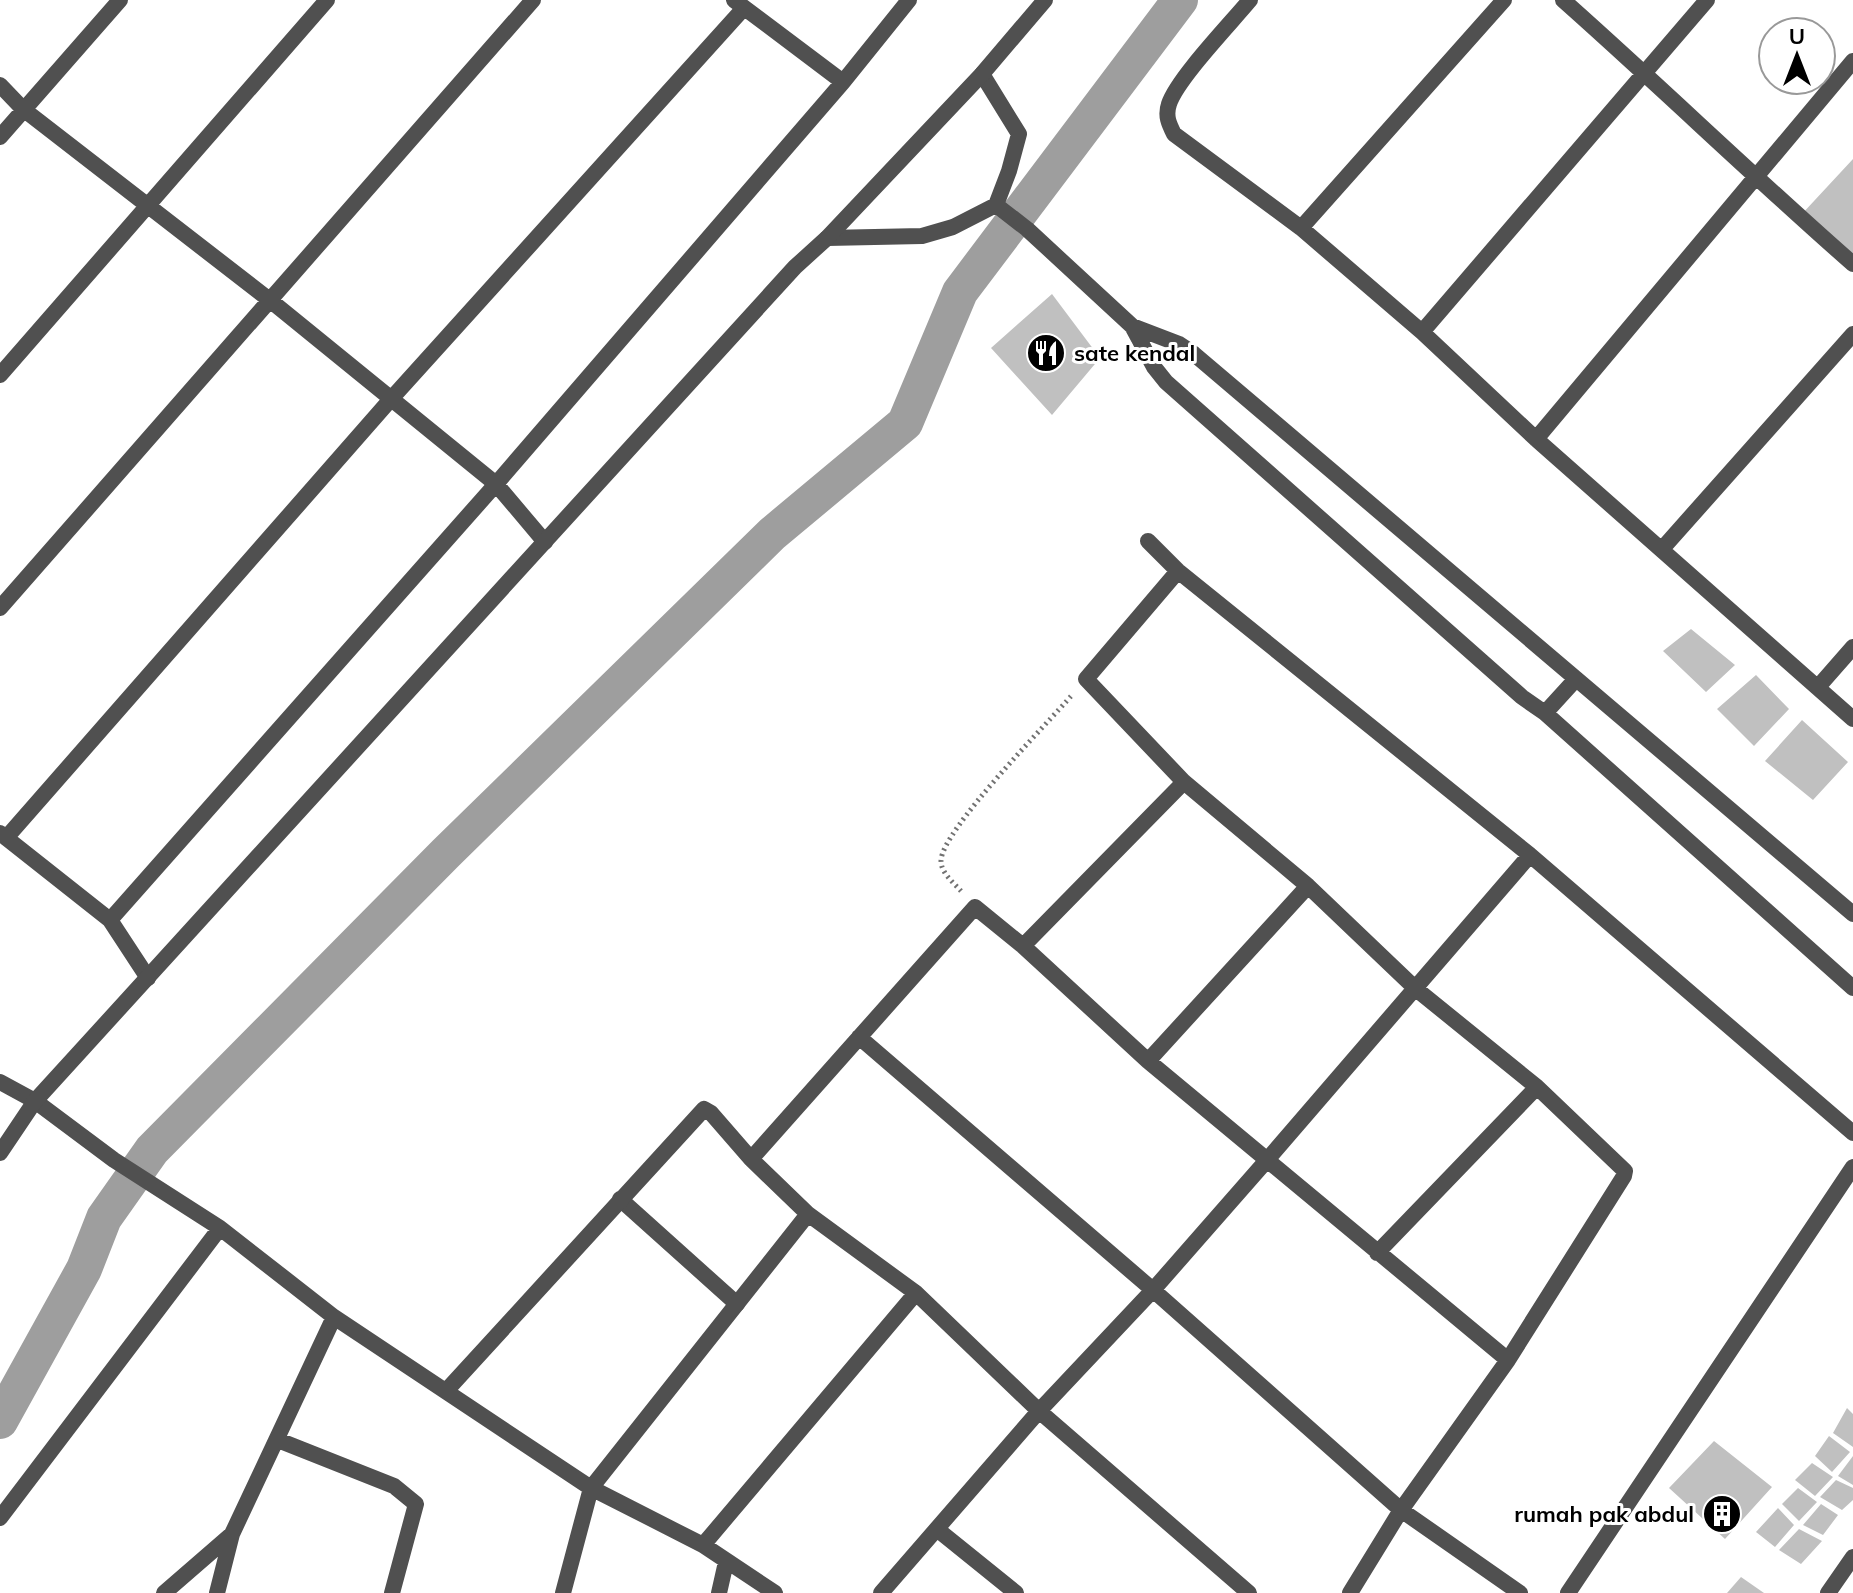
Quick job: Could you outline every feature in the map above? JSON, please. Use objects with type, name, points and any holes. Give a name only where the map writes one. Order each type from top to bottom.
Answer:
[{"type":"street","points":[[0,137],[120,0]]},
{"type":"street","points":[[0,375],[327,0]]},
{"type":"street","points":[[0,608],[533,0]]},
{"type":"street","points":[[110,920],[496,484],[843,82],[909,0]]},
{"type":"street","points":[[0,1153],[35,1101],[795,267],[827,238],[982,74],[1045,0]]},
{"type":"street","points":[[1250,0],[1180,85],[1169,104],[1166,119],[1174,134],[1301,228],[1422,332],[1536,439],[1853,719]]},
{"type":"street","points":[[1301,228],[1504,0]]},
{"type":"street","points":[[1563,0],[1853,264]]},
{"type":"street","points":[[1422,332],[1707,0]]},
{"type":"street","points":[[148,978],[110,920],[3,836],[739,4],[843,82]]},
{"type":"street","points":[[1536,439],[1853,61]]},
{"type":"street","points":[[982,74],[1019,134],[1003,209]]},
{"type":"street","points":[[0,85],[23,109],[271,301],[496,484],[545,542]]},
{"type":"street","points":[[1003,209],[1132,326],[1154,367],[1166,382],[1510,687],[1545,713],[1853,988]]},
{"type":"street","points":[[827,238],[922,236],[1003,209]]},
{"type":"street","points":[[1132,326],[1179,344],[1194,354],[1853,914]]},
{"type":"street","points":[[1662,549],[1853,334]]},
{"type":"street","points":[[1148,541],[1178,571],[1530,855],[1853,1133]]},
{"type":"street","points":[[1178,571],[1086,679],[1184,782],[1308,886],[1416,989],[1537,1087],[1625,1171],[1508,1360],[1401,1510],[1350,1593]]},
{"type":"street","points":[[1818,687],[1853,647]]},
{"type":"street","points":[[1545,713],[1576,679]]},
{"type":"street","points":[[1023,946],[1184,782]]},
{"type":"street","points":[[881,1593],[1039,1411],[1153,1290],[1530,855]]},
{"type":"street","points":[[1148,1061],[1308,886]]},
{"type":"street","points":[[751,1159],[975,907],[1023,946],[1148,1061],[1508,1360]]},
{"type":"street","points":[[859,1037],[1153,1290],[1401,1510],[1520,1593]]},
{"type":"street","points":[[0,1082],[35,1101],[114,1160],[220,1228],[334,1317],[591,1488],[703,1545],[775,1593]]},
{"type":"street","points":[[1377,1253],[1537,1087]]},
{"type":"street","points":[[446,1391],[703,1109],[711,1113],[751,1159],[808,1214],[916,1293],[1039,1411],[1249,1593]]},
{"type":"street","points":[[1568,1593],[1853,1167]]},
{"type":"street","points":[[620,1199],[737,1304]]},
{"type":"street","points":[[563,1593],[591,1488],[808,1214]]},
{"type":"street","points":[[0,1518],[220,1228]]},
{"type":"street","points":[[703,1545],[916,1293]]},
{"type":"street","points":[[217,1593],[232,1534],[334,1317]]},
{"type":"street","points":[[278,1440],[394,1486],[416,1504],[392,1593]]},
{"type":"street","points":[[938,1530],[1016,1593]]},
{"type":"street","points":[[164,1593],[232,1534]]},
{"type":"street","points":[[1828,1593],[1853,1557]]},
{"type":"street","points":[[719,1593],[726,1562]]},
{"type":"path","points":[[975,907],[945,874],[941,861],[947,844],[968,812],[1086,679]]},
{"type":"building","points":[[1853,159],[1853,259],[1801,215]]},
{"type":"building","name":"sate kendal","points":[[1052,294],[1100,358],[1052,415],[991,348]]},
{"type":"building","points":[[1691,629],[1735,665],[1706,692],[1663,651]]},
{"type":"building","points":[[1756,675],[1789,709],[1754,746],[1717,709]]},
{"type":"building","points":[[1802,720],[1848,762],[1813,800],[1765,761]]},
{"type":"building","points":[[1847,1408],[1853,1414],[1853,1447],[1833,1433]]},
{"type":"building","points":[[1829,1436],[1850,1452],[1832,1472],[1815,1456]]},
{"type":"building","name":"rumah pak abdul","points":[[1714,1441],[1772,1487],[1725,1539],[1669,1488]]},
{"type":"building","points":[[1853,1456],[1853,1485],[1838,1476]]},
{"type":"building","points":[[1812,1463],[1833,1477],[1815,1496],[1795,1480]]},
{"type":"building","points":[[1836,1480],[1853,1488],[1853,1500],[1842,1510],[1820,1497]]},
{"type":"building","points":[[1798,1488],[1817,1502],[1799,1521],[1782,1504]]},
{"type":"building","points":[[1821,1504],[1838,1515],[1823,1535],[1803,1525]]},
{"type":"building","points":[[1778,1508],[1794,1525],[1775,1547],[1756,1532]]},
{"type":"building","points":[[1799,1529],[1822,1541],[1801,1564],[1779,1550]]},
{"type":"building","points":[[1741,1577],[1764,1593],[1727,1593]]},
{"type":"waterway","points":[[0,1421],[84,1269],[104,1218],[152,1150],[446,853],[772,534],[905,423],[960,292],[1180,0]]},
{"type":"place","name":"sate kendal","points":[[1046,353]]},
{"type":"place","name":"rumah pak abdul","points":[[1722,1514]]}]
